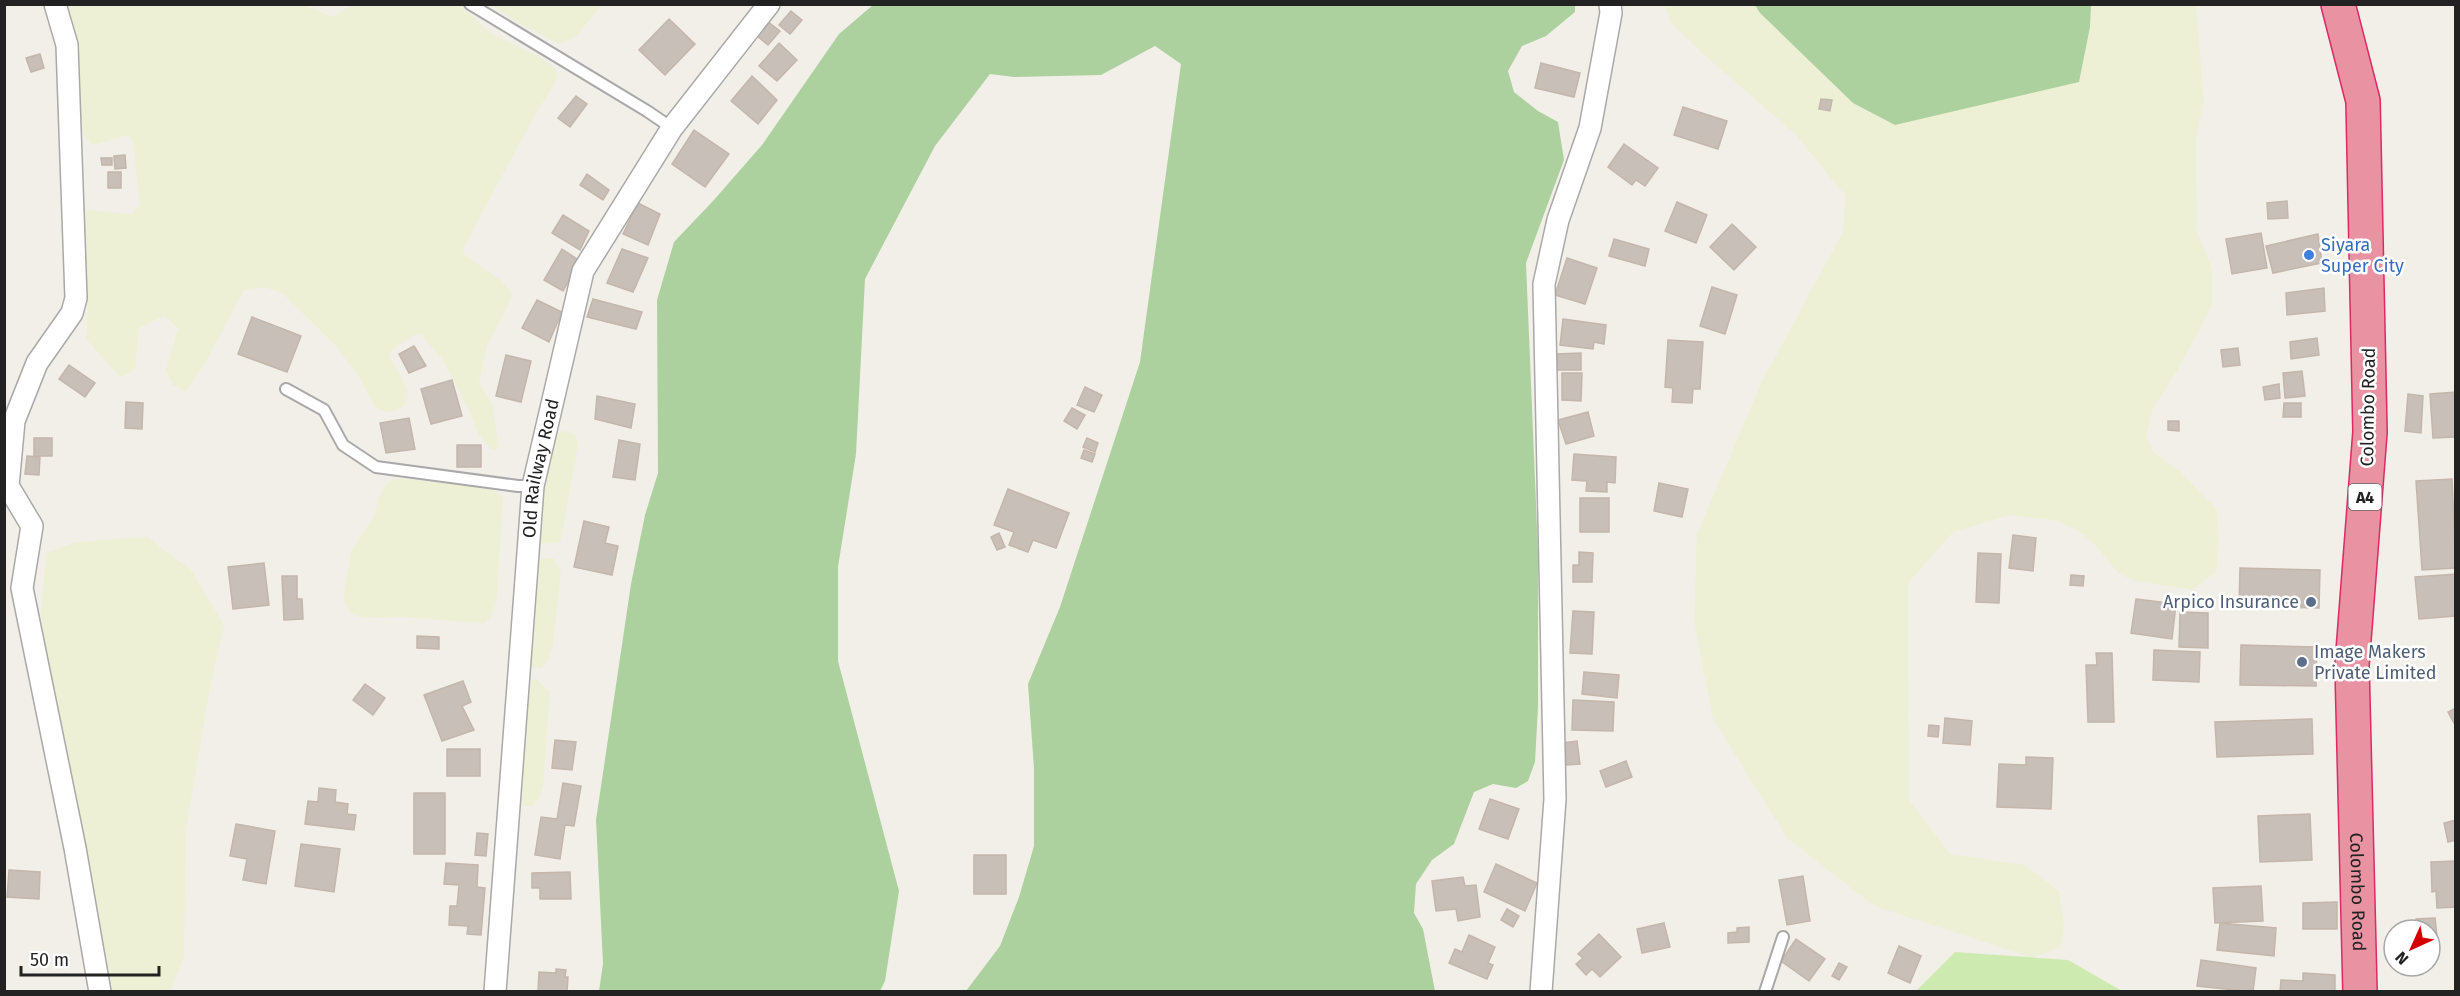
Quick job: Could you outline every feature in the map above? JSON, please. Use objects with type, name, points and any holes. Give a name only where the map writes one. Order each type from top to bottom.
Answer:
[{"type":"highway","name":"Colombo Road","points":[[2338,4],[2363,101],[2370,432],[2352,665],[2360,992]]},
{"type":"street","points":[[55,4],[67,45],[76,298],[72,313],[37,363],[14,421],[8,486],[32,526],[21,588],[75,848],[100,992]]},
{"type":"street","name":"Old Railway Road","points":[[495,992],[533,486],[583,271],[672,128],[769,4]]},
{"type":"street","points":[[1541,992],[1555,799],[1544,284],[1558,220],[1590,128],[1611,13],[1610,4]]},
{"type":"lane","points":[[470,4],[672,128]]},
{"type":"lane","points":[[286,389],[324,410],[343,445],[376,467],[518,486],[533,486]]},
{"type":"lane","points":[[1765,992],[1783,937]]},
{"type":"green space","points":[[301,4],[333,17],[351,5],[459,5],[492,34],[541,58],[555,68],[558,78],[533,118],[463,249],[464,254],[501,281],[512,293],[509,304],[487,346],[479,382],[492,403],[499,448],[492,450],[479,436],[469,409],[442,359],[421,335],[413,335],[392,350],[389,357],[401,376],[408,394],[405,404],[398,410],[387,412],[375,407],[359,377],[335,345],[282,293],[264,287],[244,290],[202,368],[186,391],[173,385],[166,370],[178,328],[164,316],[139,328],[135,370],[120,377],[86,339],[88,311],[80,222],[84,210],[131,214],[140,205],[133,143],[129,135],[93,145],[80,132],[63,5]]},
{"type":"green space","points":[[2091,4],[2090,27],[2079,82],[1895,125],[1853,103],[1760,13],[1755,5]]},
{"type":"green space","points":[[490,5],[602,5],[574,38],[559,44]]},
{"type":"green space","points":[[873,5],[1575,5],[1575,12],[1546,36],[1522,46],[1508,71],[1514,92],[1538,111],[1558,122],[1564,160],[1526,263],[1538,552],[1538,706],[1535,762],[1528,781],[1516,788],[1493,784],[1474,792],[1454,844],[1432,860],[1416,884],[1414,913],[1423,929],[1435,991],[966,991],[1000,946],[1019,897],[1034,846],[1034,769],[1028,684],[1060,607],[1140,362],[1181,64],[1155,46],[1101,75],[1014,77],[990,74],[935,146],[865,279],[856,454],[838,567],[838,661],[899,891],[885,981],[880,991],[599,991],[603,964],[596,820],[631,584],[645,515],[658,473],[657,300],[674,242],[762,145],[839,34]]},
{"type":"green space","points":[[1664,5],[1755,5],[1760,13],[1853,103],[2090,27],[2091,5],[2196,5],[2204,100],[2196,139],[2197,231],[2212,269],[2212,306],[2178,369],[2153,408],[2146,436],[2153,452],[2179,471],[2217,510],[2219,541],[2216,572],[2192,590],[2134,581],[2118,573],[2099,549],[2078,530],[2057,521],[2010,515],[1953,532],[1908,583],[1909,800],[1950,854],[2025,865],[2059,891],[2064,924],[2061,947],[2032,958],[1874,906],[1787,838],[1713,719],[1694,621],[1697,534],[1762,381],[1843,232],[1845,195],[1795,134],[1672,24]]},
{"type":"green space","points":[[564,430],[575,435],[578,444],[562,535],[559,543],[537,544],[549,446],[556,433]]},
{"type":"green space","points":[[397,478],[491,488],[503,497],[497,597],[492,616],[484,623],[402,617],[367,618],[353,615],[343,600],[351,551],[375,515],[379,497],[386,485]]},
{"type":"green space","points":[[147,537],[191,570],[224,625],[209,693],[186,830],[184,957],[170,991],[104,991],[50,689],[41,614],[46,553],[75,542]]},
{"type":"green space","points":[[543,558],[553,558],[561,570],[553,645],[548,661],[541,668],[529,667],[537,562]]},
{"type":"green space","points":[[537,680],[550,692],[543,787],[538,800],[532,806],[525,806],[518,797],[526,681]]},
{"type":"green space","points":[[1955,952],[2068,960],[2122,991],[1916,991]]},
{"type":"building","points":[[791,11],[802,20],[790,34],[779,25]]},
{"type":"building","points":[[669,19],[695,44],[665,75],[639,50]]},
{"type":"building","points":[[767,21],[780,31],[768,45],[756,35]]},
{"type":"building","points":[[779,43],[797,60],[777,81],[759,66]]},
{"type":"building","points":[[40,54],[44,68],[31,72],[26,58]]},
{"type":"building","points":[[1541,63],[1580,73],[1574,97],[1535,88]]},
{"type":"building","points":[[752,76],[777,100],[758,124],[731,101]]},
{"type":"building","points":[[576,96],[587,104],[570,127],[558,118]]},
{"type":"building","points":[[1821,99],[1832,100],[1830,111],[1819,109]]},
{"type":"building","points":[[1683,107],[1727,121],[1718,149],[1674,135]]},
{"type":"building","points":[[694,130],[729,154],[705,187],[672,164]]},
{"type":"building","points":[[1624,144],[1658,168],[1645,186],[1636,180],[1632,185],[1608,167]]},
{"type":"building","points":[[125,155],[126,168],[115,169],[114,156]]},
{"type":"building","points":[[101,158],[112,158],[112,165],[102,165]]},
{"type":"building","points":[[108,172],[121,172],[121,188],[108,188]]},
{"type":"building","points":[[587,174],[609,190],[603,200],[580,185]]},
{"type":"building","points":[[2287,201],[2288,218],[2268,219],[2267,203]]},
{"type":"building","points":[[1677,202],[1707,215],[1696,243],[1665,231]]},
{"type":"building","points":[[638,203],[660,214],[648,245],[623,234]]},
{"type":"building","points":[[563,215],[589,231],[580,250],[552,233]]},
{"type":"building","points":[[1732,224],[1756,247],[1734,270],[1710,247]]},
{"type":"building","points":[[2261,233],[2267,268],[2232,274],[2226,239]]},
{"type":"building","points":[[2318,234],[2322,263],[2273,273],[2266,246]]},
{"type":"building","points":[[1614,239],[1649,249],[1645,266],[1609,256]]},
{"type":"building","points":[[562,249],[580,261],[563,291],[544,280]]},
{"type":"building","points":[[622,249],[648,258],[633,292],[607,283]]},
{"type":"building","points":[[1567,258],[1597,268],[1585,304],[1555,295]]},
{"type":"building","points":[[1712,287],[1737,295],[1725,334],[1700,326]]},
{"type":"building","points":[[2324,288],[2325,311],[2287,315],[2286,293]]},
{"type":"building","points":[[593,299],[642,312],[636,329],[587,317]]},
{"type":"building","points":[[537,300],[562,312],[549,342],[522,328]]},
{"type":"building","points":[[252,317],[301,336],[287,372],[238,354]]},
{"type":"building","points":[[1563,319],[1606,325],[1604,344],[1594,342],[1593,349],[1560,345]]},
{"type":"building","points":[[2317,338],[2319,355],[2291,359],[2290,342]]},
{"type":"building","points":[[1668,340],[1703,342],[1700,389],[1693,389],[1692,403],[1672,402],[1673,388],[1665,387]]},
{"type":"building","points":[[414,346],[426,366],[409,373],[399,354]]},
{"type":"building","points":[[2238,348],[2240,365],[2223,367],[2221,350]]},
{"type":"building","points":[[1581,353],[1581,370],[1557,370],[1556,354]]},
{"type":"building","points":[[506,355],[531,361],[521,402],[496,396]]},
{"type":"building","points":[[69,365],[95,383],[85,397],[59,379]]},
{"type":"building","points":[[2302,371],[2305,396],[2285,398],[2283,373]]},
{"type":"building","points":[[1562,373],[1582,373],[1581,401],[1562,400]]},
{"type":"building","points":[[452,380],[462,416],[431,424],[421,389]]},
{"type":"building","points":[[2279,384],[2280,398],[2265,400],[2263,387]]},
{"type":"building","points":[[1085,387],[1102,395],[1094,412],[1077,405]]},
{"type":"building","points":[[2456,392],[2456,437],[2433,438],[2430,394]]},
{"type":"building","points":[[2408,394],[2423,396],[2421,433],[2405,431]]},
{"type":"building","points":[[597,396],[635,404],[631,428],[595,419]]},
{"type":"building","points":[[126,402],[143,403],[142,429],[125,428]]},
{"type":"building","points":[[2284,403],[2301,403],[2301,417],[2283,417]]},
{"type":"building","points":[[1072,408],[1085,415],[1077,429],[1064,421]]},
{"type":"building","points":[[1588,412],[1594,436],[1566,444],[1558,420]]},
{"type":"building","points":[[409,418],[415,449],[386,453],[380,423]]},
{"type":"building","points":[[2168,421],[2179,421],[2179,431],[2168,430]]},
{"type":"building","points":[[34,438],[52,438],[52,456],[34,456]]},
{"type":"building","points":[[1087,438],[1098,443],[1095,452],[1083,447]]},
{"type":"building","points":[[619,440],[640,444],[635,480],[613,477]]},
{"type":"building","points":[[457,445],[481,445],[481,467],[457,467]]},
{"type":"building","points":[[1084,450],[1095,454],[1092,462],[1081,458]]},
{"type":"building","points":[[1574,454],[1616,457],[1615,483],[1607,482],[1607,492],[1586,491],[1587,481],[1572,480]]},
{"type":"building","points":[[27,456],[40,457],[39,475],[25,474]]},
{"type":"building","points":[[2452,479],[2456,568],[2422,570],[2416,481]]},
{"type":"building","points":[[1659,483],[1688,489],[1682,517],[1654,511]]},
{"type":"building","points":[[1008,489],[1069,513],[1056,548],[1033,540],[1028,552],[1009,545],[1014,532],[994,525]]},
{"type":"building","points":[[1580,498],[1609,498],[1609,532],[1580,532]]},
{"type":"building","points":[[584,521],[609,527],[605,543],[618,546],[612,575],[574,567]]},
{"type":"building","points":[[999,533],[1005,547],[997,550],[991,537]]},
{"type":"building","points":[[2013,535],[2036,538],[2033,571],[2009,568]]},
{"type":"building","points":[[1579,552],[1593,553],[1592,582],[1573,582],[1573,565],[1579,565]]},
{"type":"building","points":[[1978,553],[2001,554],[1999,603],[1976,602]]},
{"type":"building","points":[[264,563],[269,605],[233,609],[228,567]]},
{"type":"building","points":[[2240,568],[2320,570],[2319,608],[2239,606]]},
{"type":"building","points":[[2456,574],[2456,616],[2419,619],[2415,577]]},
{"type":"building","points":[[2071,575],[2084,576],[2083,586],[2070,585]]},
{"type":"building","points":[[282,576],[297,576],[297,599],[302,599],[303,619],[284,620]]},
{"type":"building","points":[[2136,599],[2176,604],[2172,639],[2131,633]]},
{"type":"building","points":[[1573,611],[1594,612],[1592,654],[1570,653]]},
{"type":"building","points":[[2180,612],[2208,613],[2208,648],[2179,647]]},
{"type":"building","points":[[417,636],[439,637],[439,649],[417,648]]},
{"type":"building","points":[[2241,645],[2317,647],[2316,686],[2240,685]]},
{"type":"building","points":[[2154,650],[2200,652],[2199,682],[2153,680]]},
{"type":"building","points":[[2096,653],[2112,653],[2114,722],[2088,722],[2086,665],[2097,665]]},
{"type":"building","points":[[1584,672],[1619,675],[1617,698],[1582,694]]},
{"type":"building","points":[[463,681],[471,702],[462,706],[474,730],[442,741],[424,695]]},
{"type":"building","points":[[365,684],[385,698],[373,715],[353,700]]},
{"type":"building","points":[[1573,700],[1614,702],[1613,731],[1572,730]]},
{"type":"building","points":[[2456,708],[2456,727],[2448,712]]},
{"type":"building","points":[[1945,718],[1972,721],[1970,745],[1943,743]]},
{"type":"building","points":[[2312,719],[2313,754],[2217,757],[2215,722]]},
{"type":"building","points":[[1929,725],[1939,726],[1938,737],[1928,736]]},
{"type":"building","points":[[555,740],[576,742],[572,770],[552,768]]},
{"type":"building","points":[[1577,741],[1580,764],[1566,765],[1563,743]]},
{"type":"building","points":[[447,749],[480,749],[480,776],[447,776]]},
{"type":"building","points":[[2026,757],[2053,758],[2051,809],[1997,807],[1999,764],[2026,765]]},
{"type":"building","points":[[1626,761],[1632,777],[1606,787],[1600,771]]},
{"type":"building","points":[[563,783],[581,786],[574,826],[565,825],[560,859],[535,855],[541,817],[557,819]]},
{"type":"building","points":[[319,788],[336,790],[335,802],[348,804],[347,814],[356,815],[354,830],[305,824],[308,801],[318,802]]},
{"type":"building","points":[[414,793],[445,793],[445,854],[414,854]]},
{"type":"building","points":[[1490,799],[1519,809],[1508,839],[1479,829]]},
{"type":"building","points":[[2310,814],[2312,860],[2260,862],[2258,816]]},
{"type":"building","points":[[2456,820],[2456,840],[2448,842],[2444,823]]},
{"type":"building","points":[[236,824],[275,831],[266,884],[243,880],[247,859],[230,856]]},
{"type":"building","points":[[477,833],[488,834],[486,856],[475,855]]},
{"type":"building","points":[[301,844],[340,849],[334,892],[295,886]]},
{"type":"building","points":[[974,855],[1006,855],[1006,894],[974,894]]},
{"type":"building","points":[[2456,861],[2456,907],[2437,908],[2436,891],[2432,892],[2431,862]]},
{"type":"building","points":[[446,863],[478,865],[477,887],[485,888],[481,935],[467,934],[468,926],[449,925],[450,906],[457,906],[459,885],[444,884]]},
{"type":"building","points":[[1496,864],[1537,883],[1525,911],[1484,892]]},
{"type":"building","points":[[9,870],[40,872],[39,899],[7,897]]},
{"type":"building","points":[[570,872],[571,899],[540,899],[540,888],[532,888],[532,873]]},
{"type":"building","points":[[1803,876],[1810,921],[1787,925],[1779,880]]},
{"type":"building","points":[[1463,877],[1465,886],[1476,885],[1480,917],[1458,921],[1456,909],[1436,911],[1432,881]]},
{"type":"building","points":[[2261,886],[2263,921],[2215,923],[2213,888]]},
{"type":"building","points":[[2337,902],[2337,929],[2303,929],[2303,903]]},
{"type":"building","points":[[1507,909],[1519,916],[1513,927],[1501,920]]},
{"type":"building","points":[[1664,923],[1670,947],[1642,953],[1637,929]]},
{"type":"building","points":[[2220,923],[2276,928],[2274,956],[2217,950]]},
{"type":"building","points":[[1749,927],[1749,942],[1728,943],[1728,933],[1737,932],[1737,928]]},
{"type":"building","points":[[1599,934],[1621,957],[1600,977],[1592,969],[1586,975],[1576,964],[1583,958],[1578,954]]},
{"type":"building","points":[[1469,935],[1495,947],[1488,963],[1493,965],[1487,979],[1449,963],[1455,949],[1462,952]]},
{"type":"building","points":[[1796,939],[1825,959],[1809,981],[1781,961]]},
{"type":"building","points":[[1899,946],[1921,956],[1910,983],[1888,973]]},
{"type":"building","points":[[2201,960],[2256,968],[2253,992],[2197,986]]},
{"type":"building","points":[[1839,963],[1847,967],[1839,980],[1832,976]]},
{"type":"building","points":[[556,969],[566,970],[567,992],[538,992],[539,972],[556,973]]},
{"type":"building","points":[[2303,973],[2335,975],[2335,992],[2280,992],[2281,980],[2303,981]]},
{"type":"place","name":"Siyara Super City","points":[[2309,255]]},
{"type":"place","name":"Arpico Insurance","points":[[2311,602]]},
{"type":"place","name":"Image Makers Private Limited","points":[[2302,662]]}]
